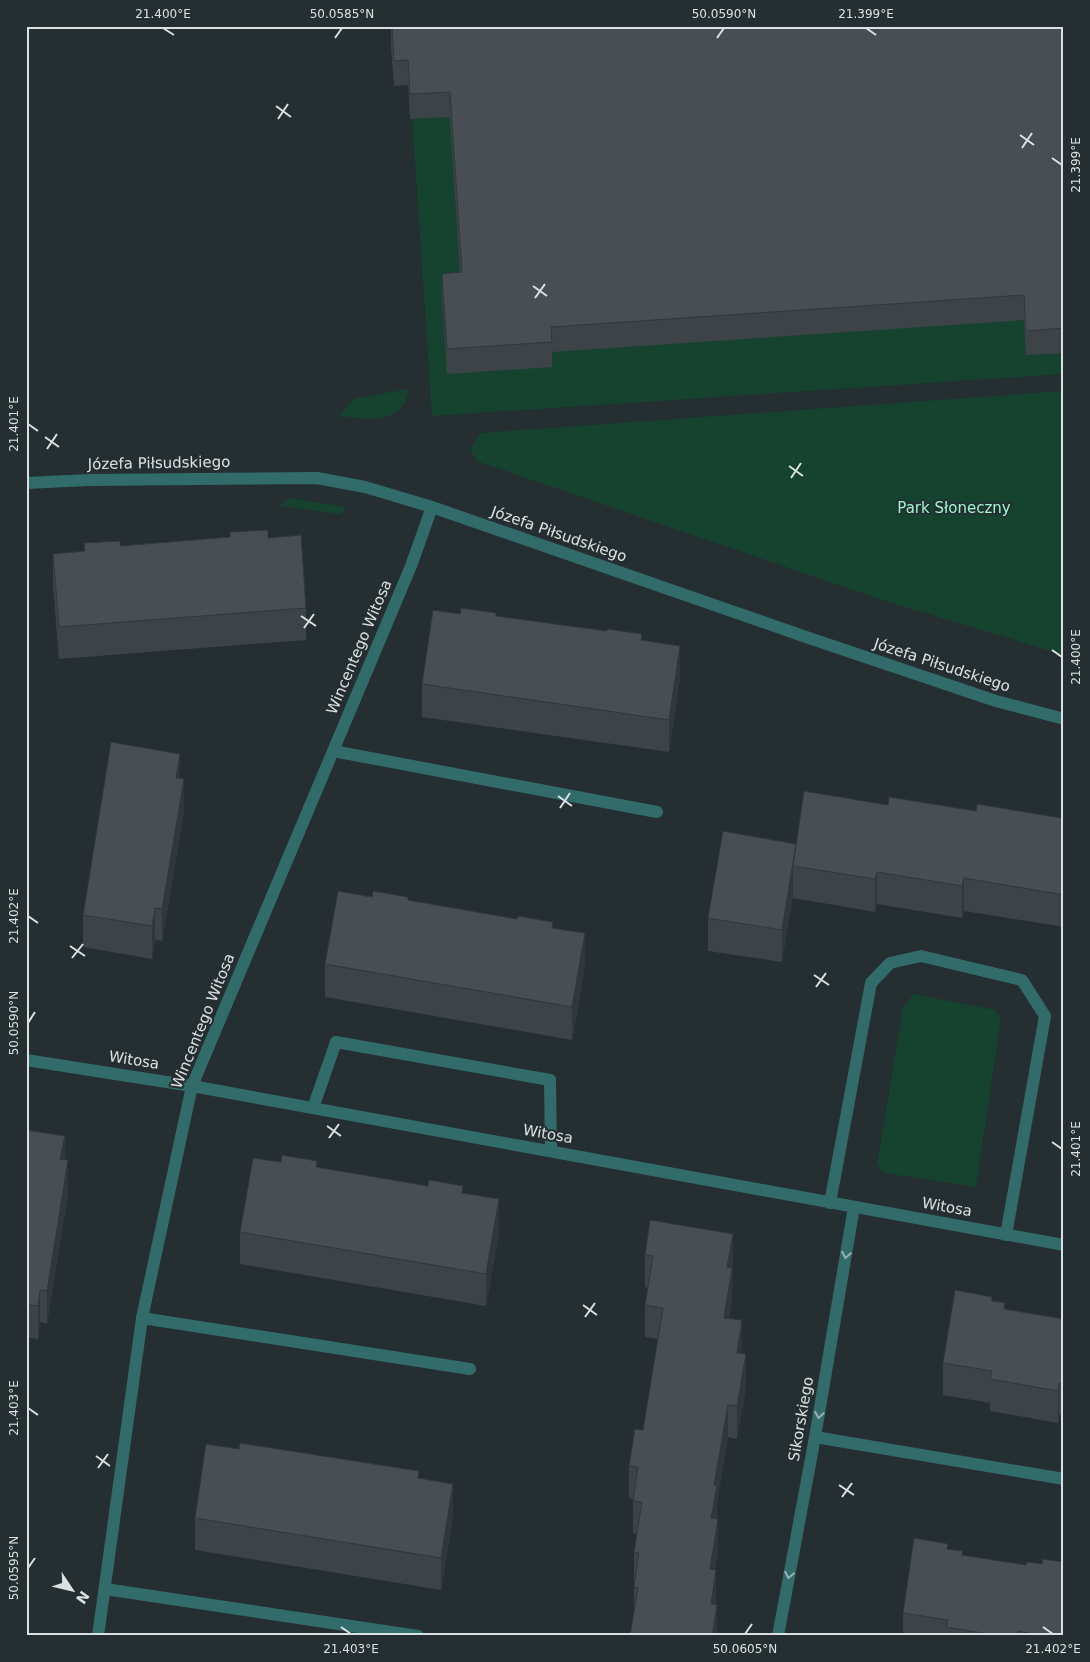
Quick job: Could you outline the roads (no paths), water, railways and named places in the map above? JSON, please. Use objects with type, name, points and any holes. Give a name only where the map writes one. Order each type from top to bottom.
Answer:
[{"type":"street","name":"Józefa Piłsudskiego","points":[[26,483],[89,480],[317,478],[365,487],[432,507],[996,701],[1064,719]]},
{"type":"street","name":"Wincentego Witosa","points":[[98,1636],[142,1318],[192,1086],[411,566],[432,507]]},
{"type":"street","points":[[333,751],[657,812]]},
{"type":"street","points":[[830,1203],[870,983],[890,964],[921,956],[1022,980],[1045,1016],[1006,1234]]},
{"type":"street","points":[[313,1108],[336,1042],[550,1080],[551,1151]]},
{"type":"street","name":"Witosa","points":[[26,1060],[192,1086],[1064,1245]]},
{"type":"street","name":"Sikorskiego","points":[[778,1636],[815,1437],[854,1207]]},
{"type":"street","points":[[142,1318],[470,1369]]},
{"type":"street","points":[[815,1437],[1064,1479]]},
{"type":"street","points":[[105,1589],[418,1636]]},
{"type":"park label","name":"Park Słoneczny","points":[[954,508]]}]
